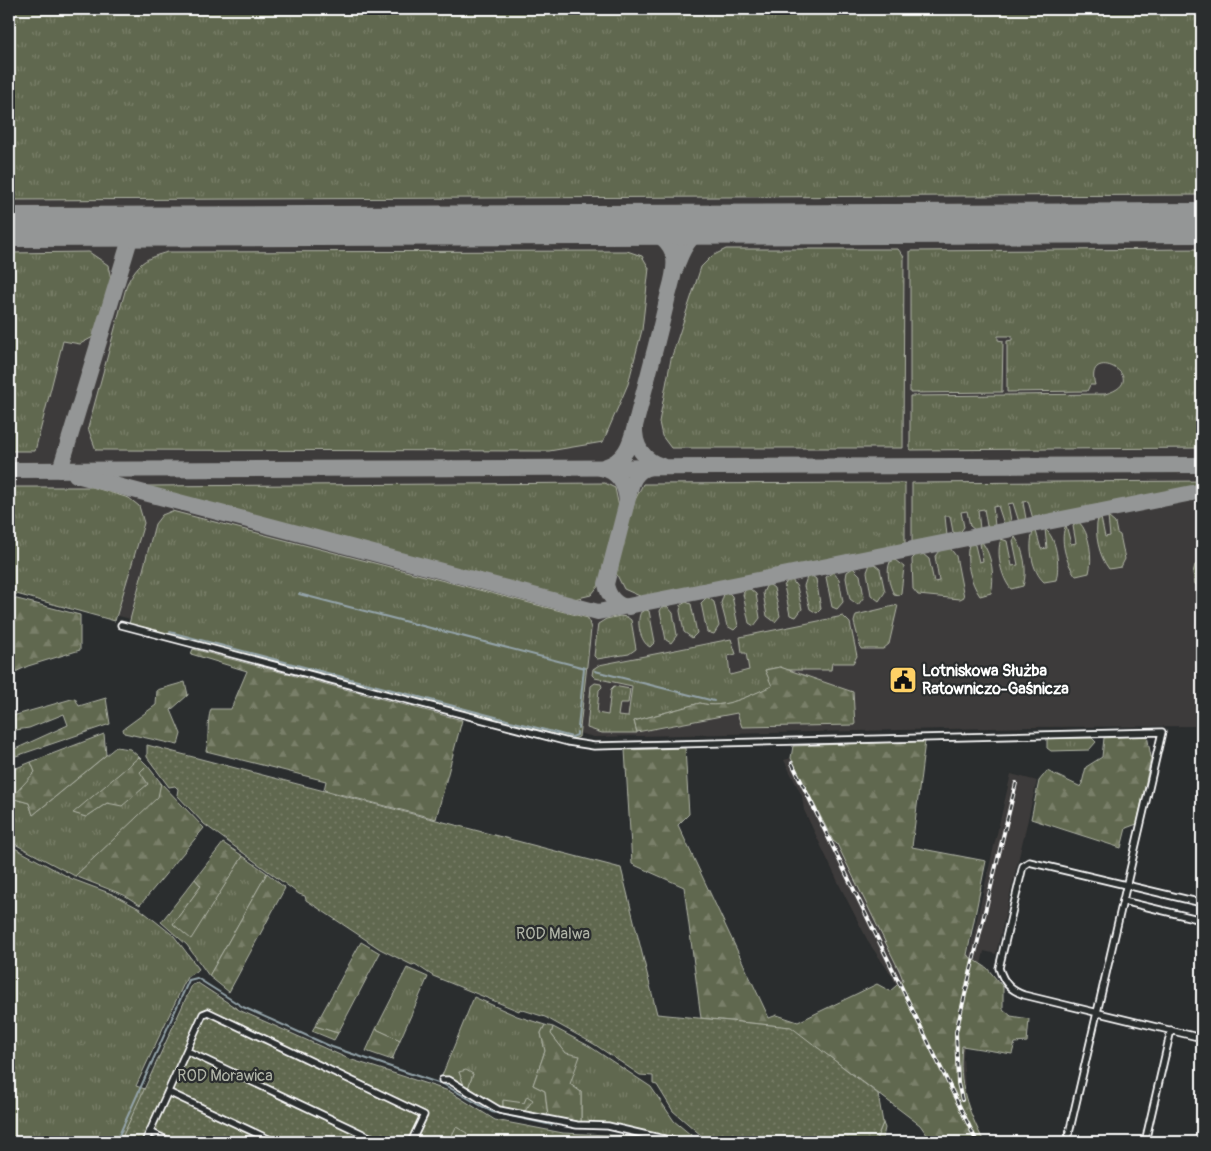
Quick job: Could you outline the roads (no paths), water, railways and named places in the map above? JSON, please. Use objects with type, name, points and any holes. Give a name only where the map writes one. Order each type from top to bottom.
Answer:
[{"type":"street","points":[[121,625],[568,742],[594,746],[1162,732],[1067,1142]]},
{"type":"street","points":[[1202,903],[1036,862],[1025,864],[999,968],[1002,977],[1013,991],[1202,1038]]},
{"type":"street","points":[[1124,901],[1202,920]]},
{"type":"street","points":[[145,1142],[204,1014],[208,1012],[424,1115],[411,1142]]},
{"type":"street","points":[[1145,1142],[1171,1030]]},
{"type":"street","points":[[187,1051],[380,1142]]},
{"type":"street","points":[[442,1080],[449,1080],[489,1105],[505,1112],[576,1125],[608,1126],[678,1142]]},
{"type":"street","points":[[168,1092],[275,1142]]},
{"type":"street","points":[[150,1132],[171,1142]]},
{"type":"waterway","points":[[299,594],[585,668]]},
{"type":"waterway","points":[[170,632],[572,737],[577,735],[577,732]]},
{"type":"waterway","points":[[578,728],[584,668]]},
{"type":"waterway","points":[[595,671],[714,701]]},
{"type":"waterway","points":[[116,1142],[189,980],[197,978],[243,1007],[332,1047],[438,1083]]},
{"type":"waterway","points":[[443,1084],[492,1112],[552,1125]]},
{"type":"railway","points":[[792,763],[977,1142]]},
{"type":"railway","points":[[962,1100],[958,1083],[956,1032],[1016,783]]},
{"type":"place","name":"Lotniskowa Służba Ratowniczo-Gaśnicza","points":[[903,680]]},
{"type":"park label","name":"ROD Malwa","points":[[553,934]]},
{"type":"park label","name":"ROD Morawica","points":[[225,1076]]}]
